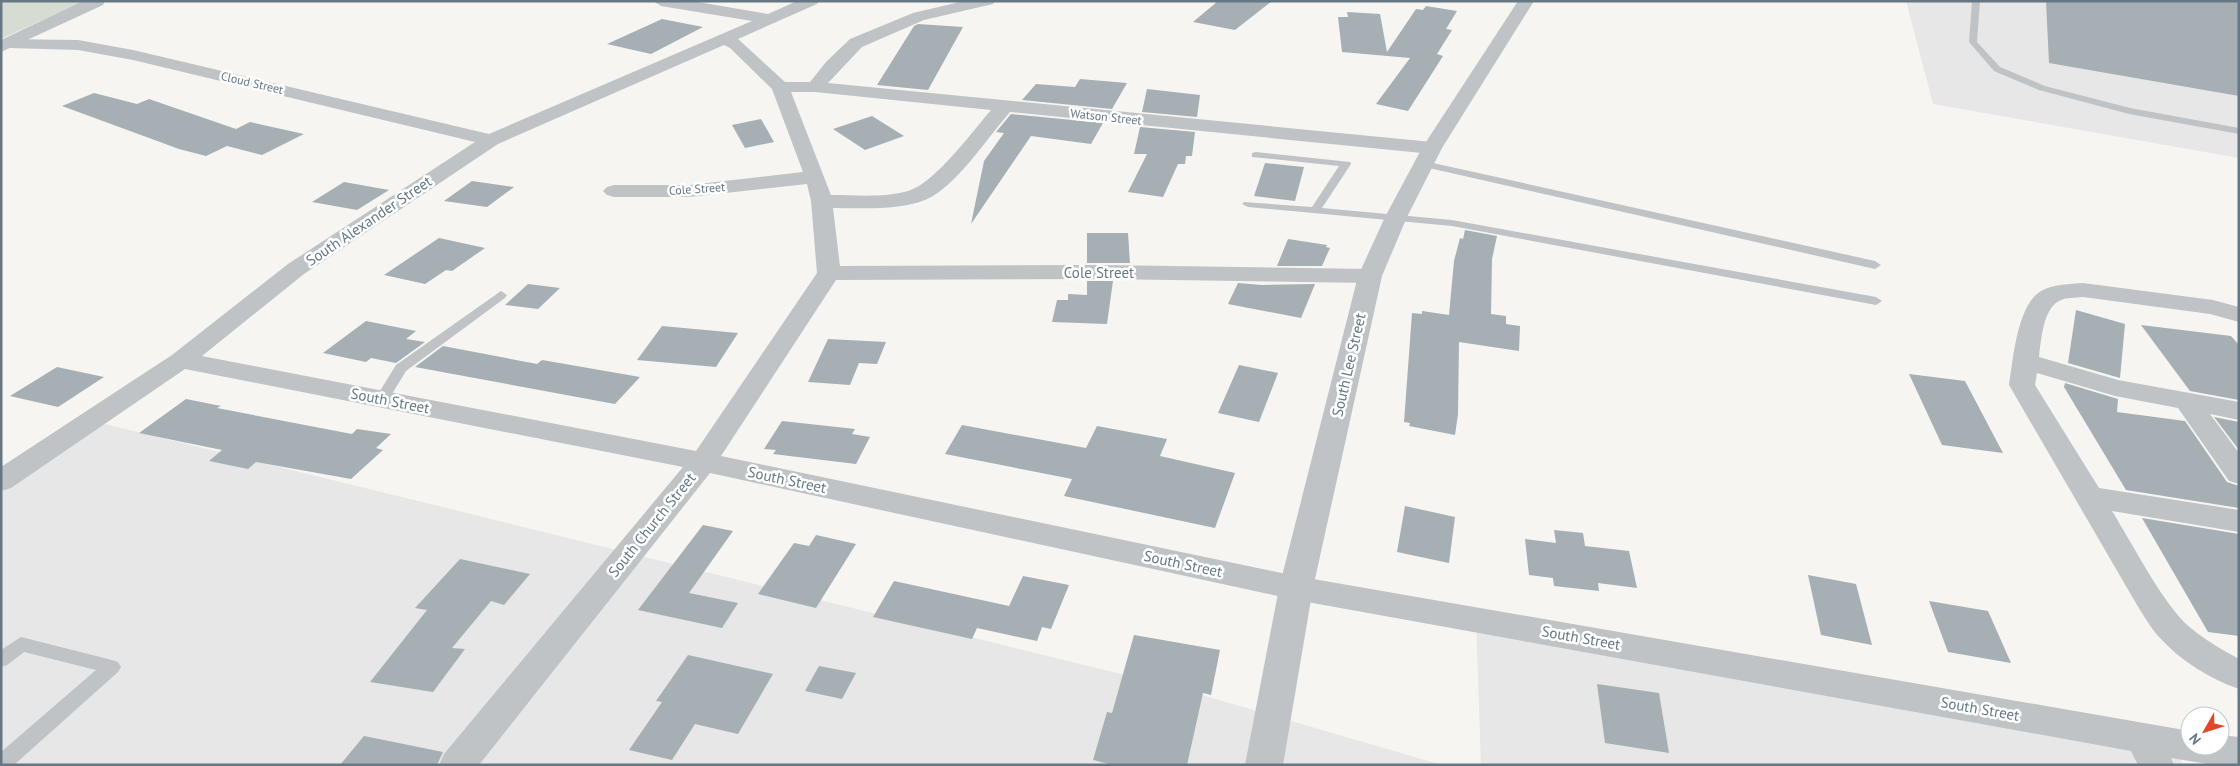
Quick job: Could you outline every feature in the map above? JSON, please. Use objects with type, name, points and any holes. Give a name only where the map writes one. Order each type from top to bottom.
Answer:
[{"type":"street","points":[[6,45],[97,1]]},
{"type":"street","points":[[661,1],[770,18],[811,1]]},
{"type":"street","points":[[815,87],[832,66],[856,43],[919,16],[988,1]]},
{"type":"street","name":"South Lee Street","points":[[1264,765],[1296,588],[1370,276],[1396,216],[1428,156],[1525,1]]},
{"type":"street","name":"South Alexander Street","points":[[1,482],[181,360],[296,269],[491,140],[770,18]]},
{"type":"street","points":[[724,39],[736,44],[780,87],[815,177],[822,201],[829,273]]},
{"type":"street","name":"Cloud Street","points":[[6,45],[78,45],[133,54],[491,140]]},
{"type":"street","name":"Watson Street","points":[[780,87],[815,87],[1004,107],[1428,156]]},
{"type":"street","points":[[822,201],[893,198],[923,192],[938,181],[1004,107]]},
{"type":"street","name":"Cole Street","points":[[614,191],[632,192],[719,188],[815,177]]},
{"type":"street","name":"Cole Street","points":[[829,273],[1105,272],[1370,276]]},
{"type":"street","name":"South Church Street","points":[[457,765],[703,462],[829,273]]},
{"type":"street","points":[[2239,315],[2213,307],[2083,290],[2062,291],[2046,297],[2037,310],[2022,385],[2148,596],[2172,630],[2202,655],[2239,675]]},
{"type":"street","name":"South Street","points":[[181,360],[703,462],[1296,588],[2150,752],[2180,748]]},
{"type":"street","points":[[2026,361],[2115,388],[2239,411]]},
{"type":"street","points":[[2188,403],[2239,474]]},
{"type":"street","points":[[2089,497],[2239,521]]},
{"type":"lane","points":[[1976,1],[1974,42],[1997,69],[2042,88],[2087,102],[2239,131]]},
{"type":"lane","points":[[1256,155],[1346,164],[1315,210]]},
{"type":"lane","points":[[1428,156],[1875,265]]},
{"type":"lane","points":[[1248,204],[1396,216],[1452,223],[1876,301]]},
{"type":"lane","points":[[382,399],[401,368],[500,295]]},
{"type":"lane","points":[[1,660],[21,644],[112,667],[1,764]]},
{"type":"shaded area","points":[[1,1],[84,1],[1,39]]},
{"type":"shaded area","points":[[1906,1],[2239,1],[2239,158],[1933,104]]},
{"type":"shaded area","points":[[97,422],[1178,688],[1442,765],[1,765],[1,484]]},
{"type":"shaded area","points":[[1476,617],[2170,729],[2183,765],[1481,765]]},
{"type":"building","points":[[1218,1],[1272,1],[1235,30],[1193,22]]},
{"type":"building","points":[[2046,1],[2239,1],[2239,96],[2049,63]]},
{"type":"building","points":[[1426,6],[1457,11],[1446,29],[1452,30],[1437,54],[1443,56],[1408,111],[1376,104],[1410,58],[1342,52],[1338,17],[1348,17],[1347,12],[1380,14],[1387,52],[1416,9],[1423,10]]},
{"type":"building","points":[[662,19],[703,27],[651,54],[607,44]]},
{"type":"building","points":[[918,24],[963,27],[928,90],[877,85],[914,26]]},
{"type":"building","points":[[1080,79],[1127,83],[1112,109],[1022,100],[1036,84],[1075,87]]},
{"type":"building","points":[[1147,89],[1200,95],[1197,117],[1142,112]]},
{"type":"building","points":[[94,93],[137,104],[149,99],[236,129],[250,122],[304,134],[262,155],[227,146],[206,156],[179,149],[62,106]]},
{"type":"building","points":[[1011,114],[1103,123],[1091,144],[1031,136],[971,224],[984,161],[1004,133],[996,132]]},
{"type":"building","points":[[872,116],[904,136],[865,150],[833,129]]},
{"type":"building","points":[[761,119],[774,142],[745,148],[732,125]]},
{"type":"building","points":[[1140,127],[1195,132],[1192,156],[1186,156],[1185,164],[1178,164],[1163,197],[1128,192],[1147,154],[1134,154]]},
{"type":"building","points":[[1265,163],[1304,167],[1295,201],[1254,196]]},
{"type":"building","points":[[472,181],[514,187],[487,207],[444,201]]},
{"type":"building","points":[[344,182],[389,190],[357,210],[312,202]]},
{"type":"building","points":[[1465,230],[1497,236],[1492,259],[1491,314],[1506,316],[1506,324],[1520,326],[1519,351],[1459,342],[1458,414],[1455,435],[1409,426],[1410,423],[1404,422],[1412,313],[1422,314],[1422,311],[1449,315],[1454,261],[1460,238],[1463,239]]},
{"type":"building","points":[[1087,233],[1128,233],[1130,263],[1087,263]]},
{"type":"building","points":[[439,238],[485,248],[452,271],[446,270],[425,284],[384,275]]},
{"type":"building","points":[[1288,239],[1327,245],[1326,247],[1330,248],[1322,266],[1277,266]]},
{"type":"building","points":[[1087,281],[1113,281],[1107,324],[1052,322],[1057,300],[1068,300],[1068,294],[1087,295]]},
{"type":"building","points":[[1238,283],[1262,285],[1315,284],[1301,318],[1228,304]]},
{"type":"building","points":[[528,284],[560,288],[538,309],[505,305]]},
{"type":"building","points":[[2076,310],[2125,324],[2120,378],[2068,363]]},
{"type":"building","points":[[366,321],[416,331],[406,339],[425,342],[396,363],[371,358],[366,362],[323,353]]},
{"type":"building","points":[[2141,325],[2231,336],[2239,345],[2239,400],[2190,391]]},
{"type":"building","points":[[662,326],[738,333],[716,367],[637,360]]},
{"type":"building","points":[[828,339],[886,342],[877,364],[859,363],[850,385],[808,382]]},
{"type":"building","points":[[443,346],[537,364],[542,360],[640,377],[615,404],[415,367]]},
{"type":"building","points":[[1239,365],[1278,373],[1259,422],[1218,413]]},
{"type":"building","points":[[57,367],[104,377],[58,407],[10,396]]},
{"type":"building","points":[[1909,374],[1965,381],[2003,453],[1942,445]]},
{"type":"building","points":[[2065,383],[2118,399],[2117,412],[2185,421],[2227,482],[2239,486],[2239,508],[2126,490],[2064,387]]},
{"type":"building","points":[[186,399],[221,406],[217,408],[352,434],[357,429],[391,434],[376,448],[383,450],[351,479],[256,462],[248,469],[209,461],[222,450],[139,433]]},
{"type":"building","points":[[2214,417],[2239,422],[2239,450]]},
{"type":"building","points":[[782,421],[855,429],[852,434],[870,437],[856,464],[773,454],[776,450],[764,449]]},
{"type":"building","points":[[962,425],[1086,448],[1097,426],[1167,439],[1160,456],[1235,473],[1215,528],[1064,496],[1072,479],[945,454]]},
{"type":"building","points":[[1405,506],[1455,517],[1449,563],[1397,552]]},
{"type":"building","points":[[2142,518],[2239,534],[2239,636],[2208,632]]},
{"type":"building","points":[[703,525],[733,531],[689,593],[738,603],[722,628],[638,610]]},
{"type":"building","points":[[1554,530],[1583,533],[1585,546],[1629,551],[1637,588],[1598,583],[1599,591],[1554,586],[1553,578],[1529,575],[1525,539],[1556,543]]},
{"type":"building","points":[[816,535],[856,544],[816,608],[758,594],[794,543],[809,546]]},
{"type":"building","points":[[460,559],[530,574],[504,605],[491,601],[452,648],[465,649],[433,692],[370,682],[427,610],[415,608]]},
{"type":"building","points":[[1808,575],[1856,584],[1872,645],[1821,635]]},
{"type":"building","points":[[1023,576],[1069,585],[1051,629],[1042,627],[1037,641],[977,628],[972,639],[873,617],[894,581],[1009,606]]},
{"type":"building","points":[[1929,601],[1988,611],[2011,663],[1948,652]]},
{"type":"building","points":[[1134,635],[1220,650],[1211,695],[1203,693],[1187,765],[1113,765],[1093,760],[1107,712],[1112,713]]},
{"type":"building","points":[[688,655],[773,674],[738,734],[695,724],[672,760],[629,750],[662,702],[656,701]]},
{"type":"building","points":[[819,666],[856,673],[842,699],[805,691]]},
{"type":"building","points":[[1597,684],[1659,693],[1669,753],[1605,743]]},
{"type":"building","points":[[364,736],[443,752],[437,765],[340,765]]}]
